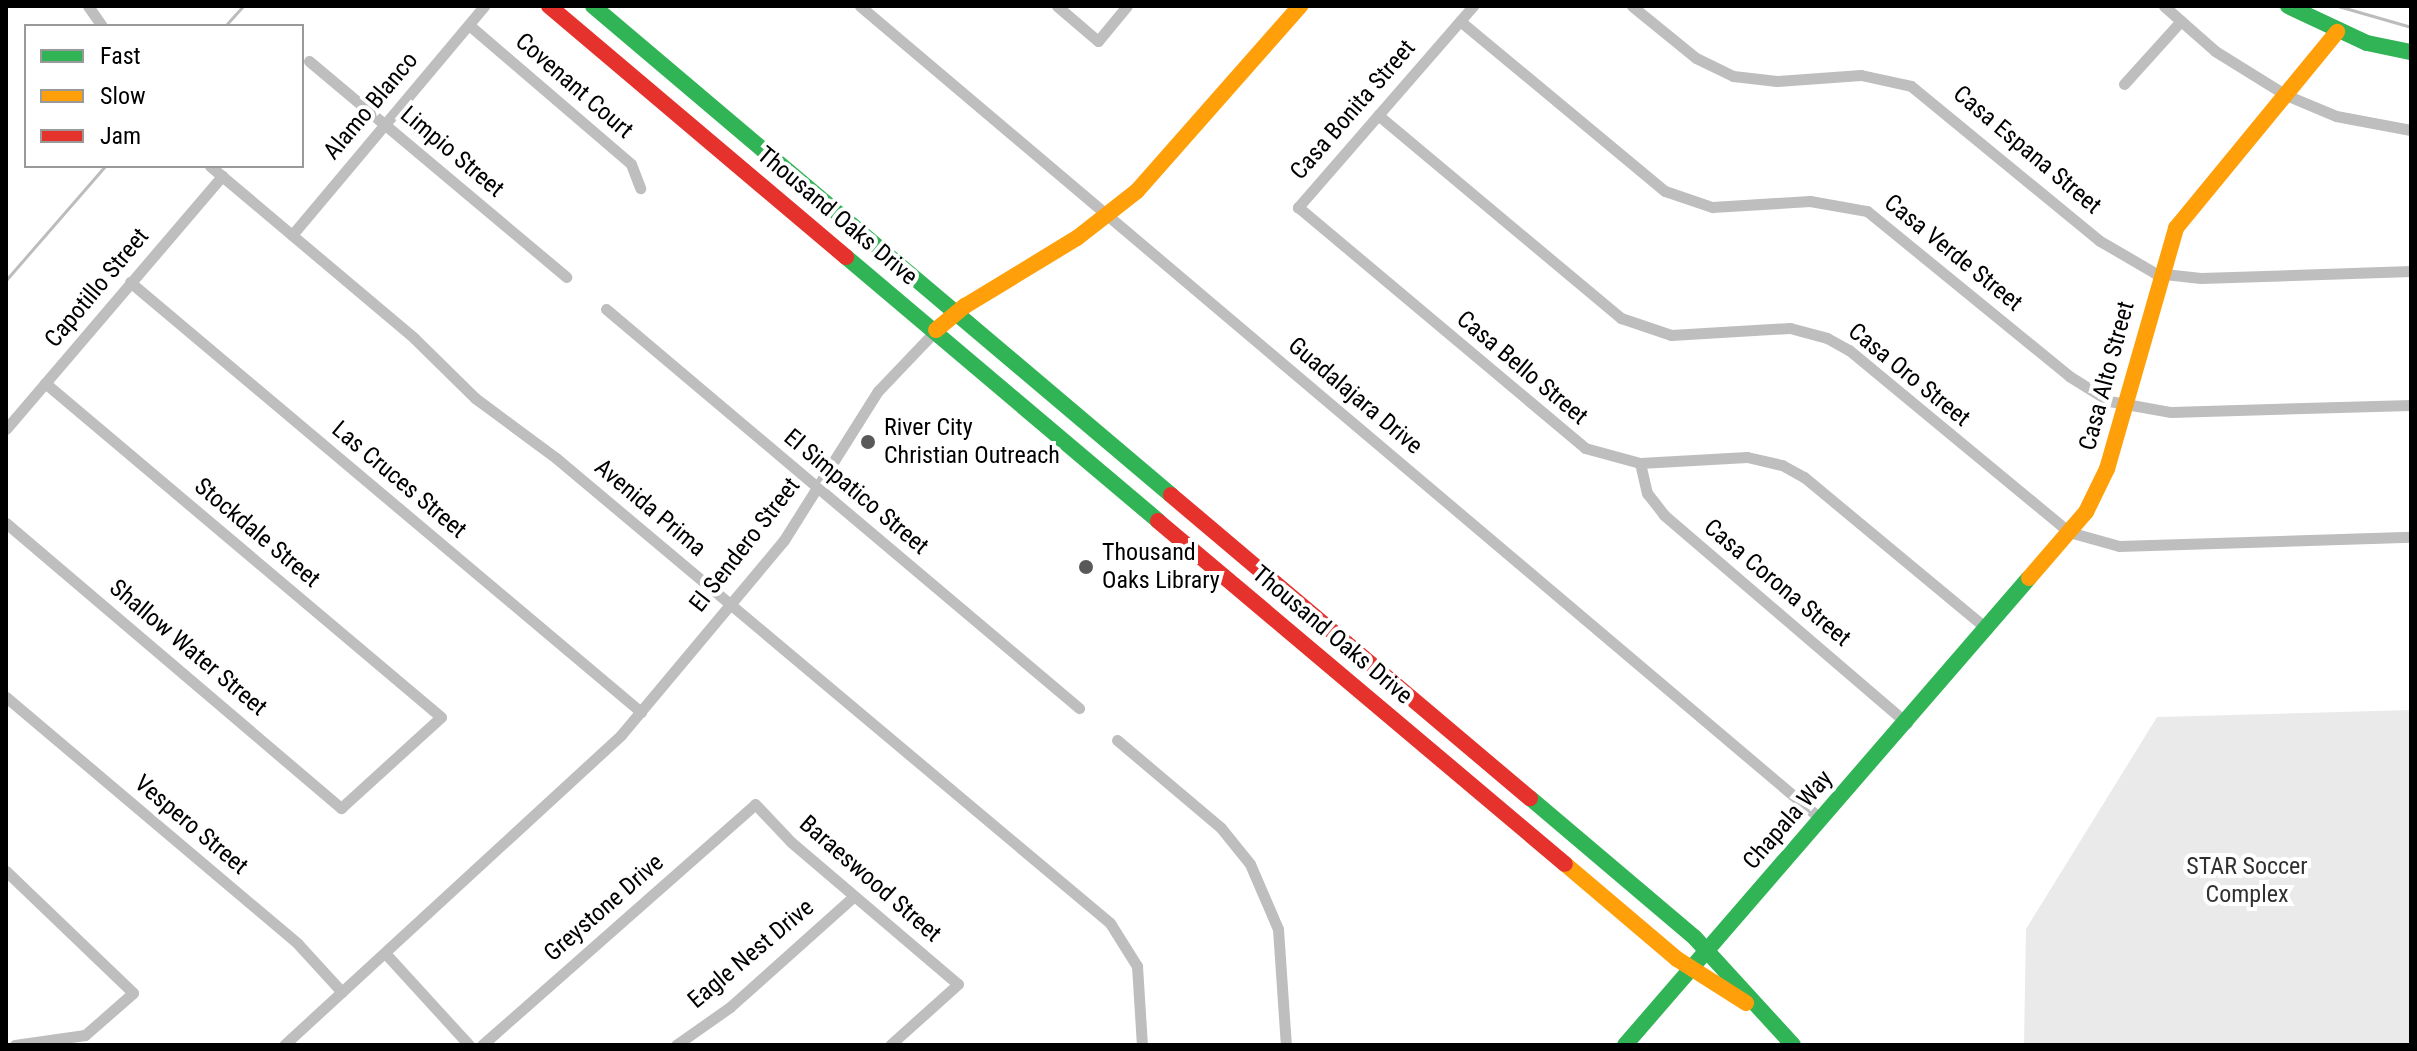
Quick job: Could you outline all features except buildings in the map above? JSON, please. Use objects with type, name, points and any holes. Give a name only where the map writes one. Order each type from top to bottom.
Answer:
[{"type":"main road","name":"Thousand Oaks Drive","points":[[549,6],[1689,969],[1760,1012]]},
{"type":"main road","name":"Thousand Oaks Drive","points":[[593,6],[1706,949],[1793,1045]]},
{"type":"main road","name":"El Sendero Street","points":[[936,330],[956,312],[1108,216],[1137,191],[1300,6]]},
{"type":"main road","points":[[2288,6],[2337,32],[2411,52]]},
{"type":"main road","name":"Casa Alto Street","points":[[1907,723],[2069,532],[2101,484],[2159,274],[2183,218],[2337,32]]},
{"type":"main road","name":"Chapala Way","points":[[1625,1045],[1907,723]]},
{"type":"street","points":[[88,6],[101,24]]},
{"type":"street","name":"Alamo Blanco","points":[[292,235],[484,6]]},
{"type":"street","name":"Guadalajara Drive","points":[[860,6],[1821,819]]},
{"type":"street","points":[[1057,6],[1098,41],[1127,6]]},
{"type":"street","name":"Casa Bonita Street","points":[[1298,207],[1473,6]]},
{"type":"street","name":"Casa Espana Street","points":[[1632,6],[1696,58],[1733,76],[1761,81],[1861,75],[1911,86],[2100,241],[2128,261],[2159,274],[2201,278],[2411,271]]},
{"type":"street","points":[[2164,6],[2245,73],[2286,95],[2336,116],[2411,130]]},
{"type":"street","name":"Casa Verde Street","points":[[1460,21],[1665,191],[1712,207],[1810,201],[1867,211],[2069,376],[2123,406],[2171,412],[2411,405]]},
{"type":"street","points":[[2124,84],[2181,21]]},
{"type":"street","name":"Covenant Court","points":[[469,25],[631,164],[640,188]]},
{"type":"street","name":"Limpio Street","points":[[309,61],[566,277]]},
{"type":"street","name":"Casa Oro Street","points":[[1378,115],[1621,318],[1671,335],[1790,328],[1827,338],[1849,350],[2069,532],[2119,546],[2411,537]]},
{"type":"street","name":"Avenida Prima","points":[[212,168],[414,338],[475,398],[731,605],[1110,923],[1137,966],[1142,1045]]},
{"type":"street","name":"Capotillo Street","points":[[6,429],[222,176]]},
{"type":"street","name":"Casa Bello Street","points":[[1298,207],[1560,431],[1596,453],[1640,463],[1747,457],[1794,470],[1987,629]]},
{"type":"street","name":"Las Cruces Street","points":[[130,282],[641,712]]},
{"type":"street","name":"El Simpatico Street","points":[[606,309],[1079,708]]},
{"type":"street","name":"El Sendero Street","points":[[284,1045],[606,751],[731,605],[819,490],[878,391],[936,330]]},
{"type":"street","name":"Stockdale Street","points":[[45,383],[441,717],[341,808]]},
{"type":"street","name":"Casa Corona Street","points":[[1640,463],[1647,493],[1664,515],[1907,723]]},
{"type":"street","name":"Shallow Water Street","points":[[6,523],[341,808]]},
{"type":"street","name":"Vespero Street","points":[[6,697],[298,944],[342,992]]},
{"type":"street","points":[[1117,740],[1221,828],[1256,874],[1282,953],[1286,1045]]},
{"type":"street","name":"Baraeswood Street","points":[[755,804],[854,896],[958,984],[890,1045]]},
{"type":"street","name":"Greystone Drive","points":[[482,1045],[755,804]]},
{"type":"street","points":[[6,871],[133,993],[85,1035],[15,1045]]},
{"type":"street","name":"Eagle Nest Drive","points":[[676,1045],[730,1007],[854,896]]},
{"type":"street","points":[[385,953],[469,1045]]},
{"type":"green space","name":"STAR Soccer Complex","points":[[2411,710],[2411,1045],[2024,1045],[2026,929],[2157,717]]},
{"type":"waterway","points":[[227,24],[243,6]]},
{"type":"waterway","points":[[2338,6],[2411,27]]},
{"type":"waterway","points":[[6,280],[103,168]]},
{"type":"traffic: fast","points":[[593,6],[1171,495]]},
{"type":"traffic: fast","points":[[2288,6],[2367,43],[2411,52]]},
{"type":"traffic: fast","points":[[846,257],[1158,521]]},
{"type":"traffic: fast","points":[[1625,1045],[2029,578]]},
{"type":"traffic: fast","points":[[1530,798],[1695,938],[1793,1045]]},
{"type":"traffic: slow","points":[[936,330],[965,306],[1077,238],[1137,191],[1300,6]]},
{"type":"traffic: slow","points":[[2029,578],[2086,512],[2107,469],[2176,228],[2337,32]]},
{"type":"traffic: slow","points":[[1565,864],[1677,959],[1746,1003]]},
{"type":"traffic: jam","points":[[549,6],[846,257]]},
{"type":"traffic: jam","points":[[1171,495],[1530,798]]},
{"type":"traffic: jam","points":[[1158,521],[1565,864]]},
{"type":"place","name":"River City Christian Outreach","points":[[868,442]]},
{"type":"place","name":"Thousand Oaks Library","points":[[1086,567]]}]
